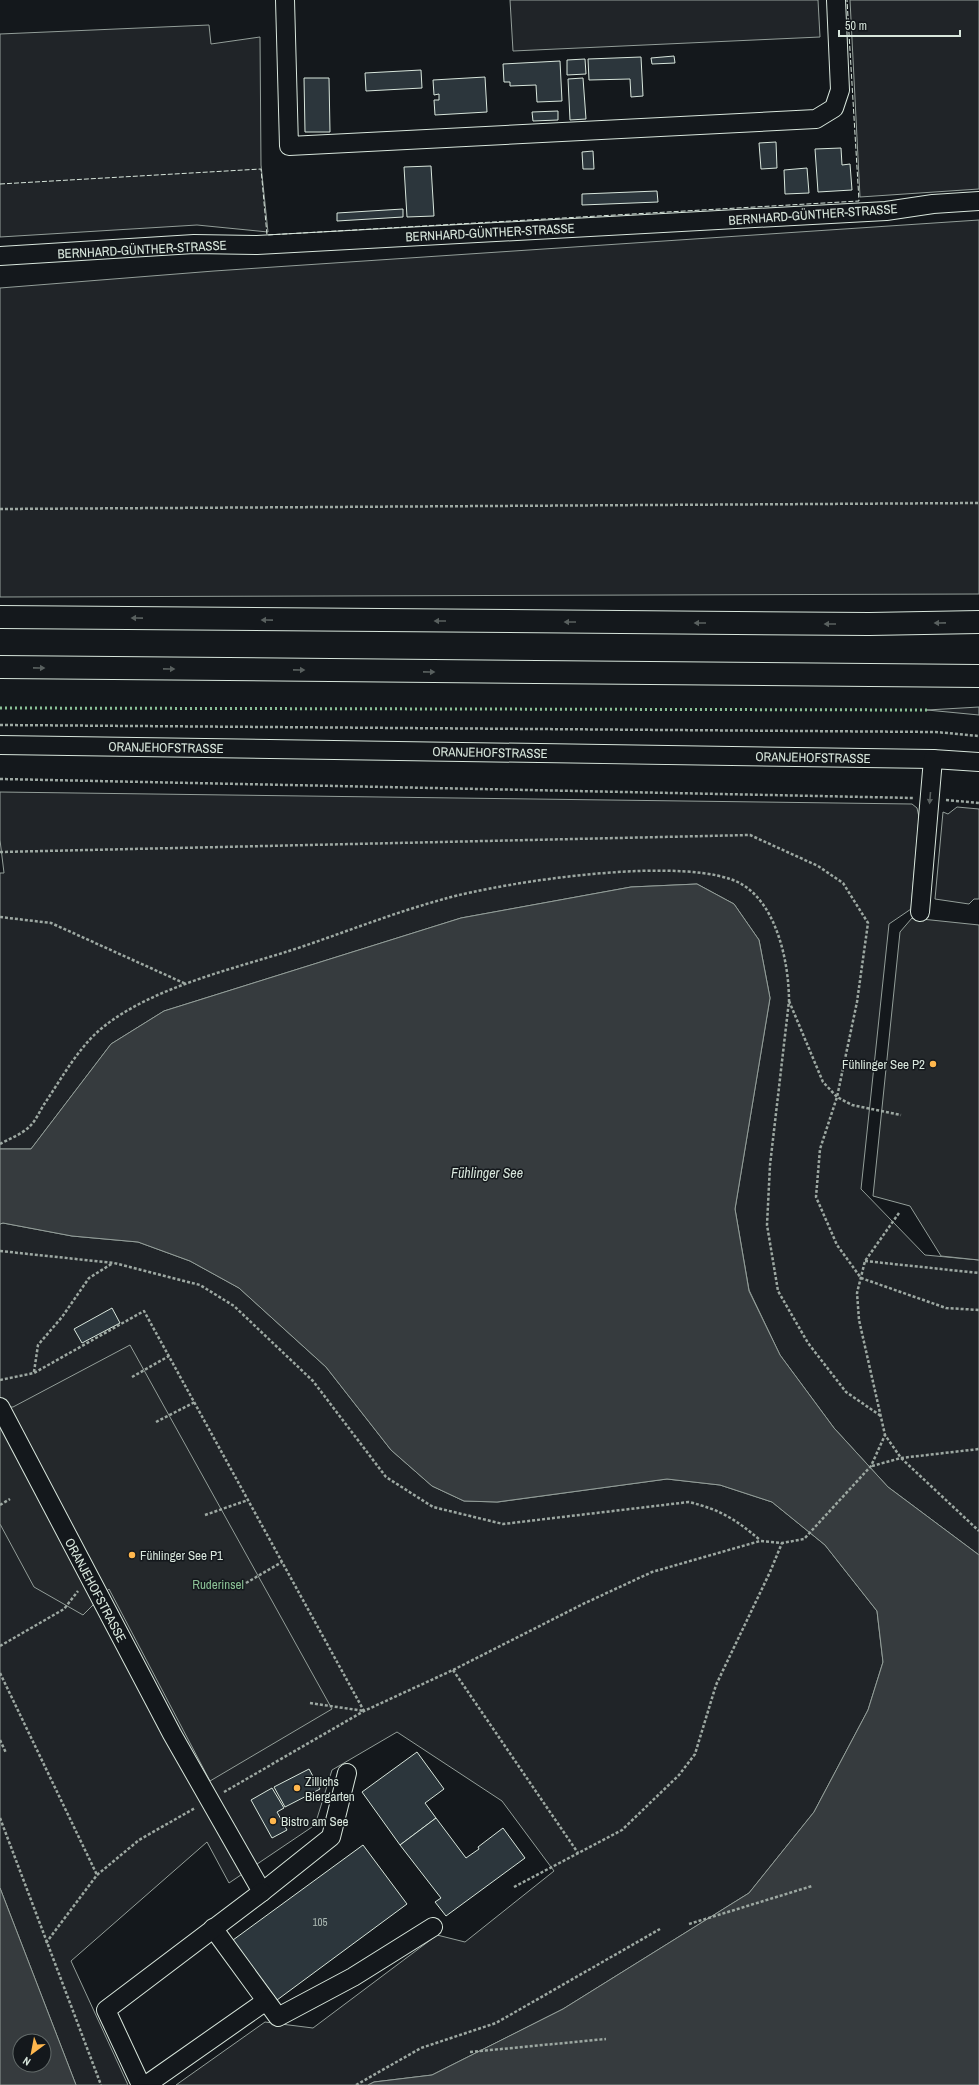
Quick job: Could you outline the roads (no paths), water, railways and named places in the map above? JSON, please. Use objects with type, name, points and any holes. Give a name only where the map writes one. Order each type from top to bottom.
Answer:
[{"type":"highway","points":[[0,617],[861,624],[979,622]]},
{"type":"highway","points":[[0,667],[979,676]]},
{"type":"street","points":[[285,0],[289,146],[816,119],[834,108],[840,90],[836,0]]},
{"type":"street","name":"BERNHARD-GÜNTHER-STRASSE","points":[[0,256],[194,244],[257,245],[878,211],[933,204],[979,201]]},
{"type":"street","name":"ORANJEHOFSTRASSE","points":[[0,744],[933,759],[979,762]]},
{"type":"street","points":[[920,912],[933,759]]},
{"type":"street","name":"ORANJEHOFSTRASSE","points":[[0,1407],[194,1773],[262,1892]]},
{"type":"street","points":[[141,2085],[106,2010],[262,1892],[331,1836],[347,1774]]},
{"type":"street","points":[[213,1928],[278,2017],[353,1976],[433,1927]]},
{"type":"street","points":[[146,2085],[266,2001]]},
{"type":"water","name":"Fühlinger See","points":[[697,884],[734,904],[759,940],[770,998],[735,1209],[749,1291],[780,1355],[834,1428],[888,1487],[979,1555],[979,2085],[368,2085],[374,2082],[432,2075],[563,2009],[749,1893],[814,1812],[868,1710],[883,1662],[877,1611],[825,1545],[772,1502],[720,1485],[667,1479],[497,1502],[464,1501],[432,1486],[391,1450],[326,1367],[239,1288],[190,1261],[138,1242],[72,1236],[3,1223],[0,1224],[0,1149],[31,1149],[111,1044],[164,1011],[461,918],[631,887]]},
{"type":"water","points":[[0,1888],[76,2085],[0,2085]]},
{"type":"place","name":"Fühlinger See P2","points":[[933,1064]]},
{"type":"place","name":"Fühlinger See P1","points":[[132,1555]]},
{"type":"place","name":"Zillichs Biergarten","points":[[297,1788]]},
{"type":"place","name":"Bistro am See","points":[[273,1821]]},
{"type":"park label","name":"Ruderinsel","points":[[218,1584]]}]
